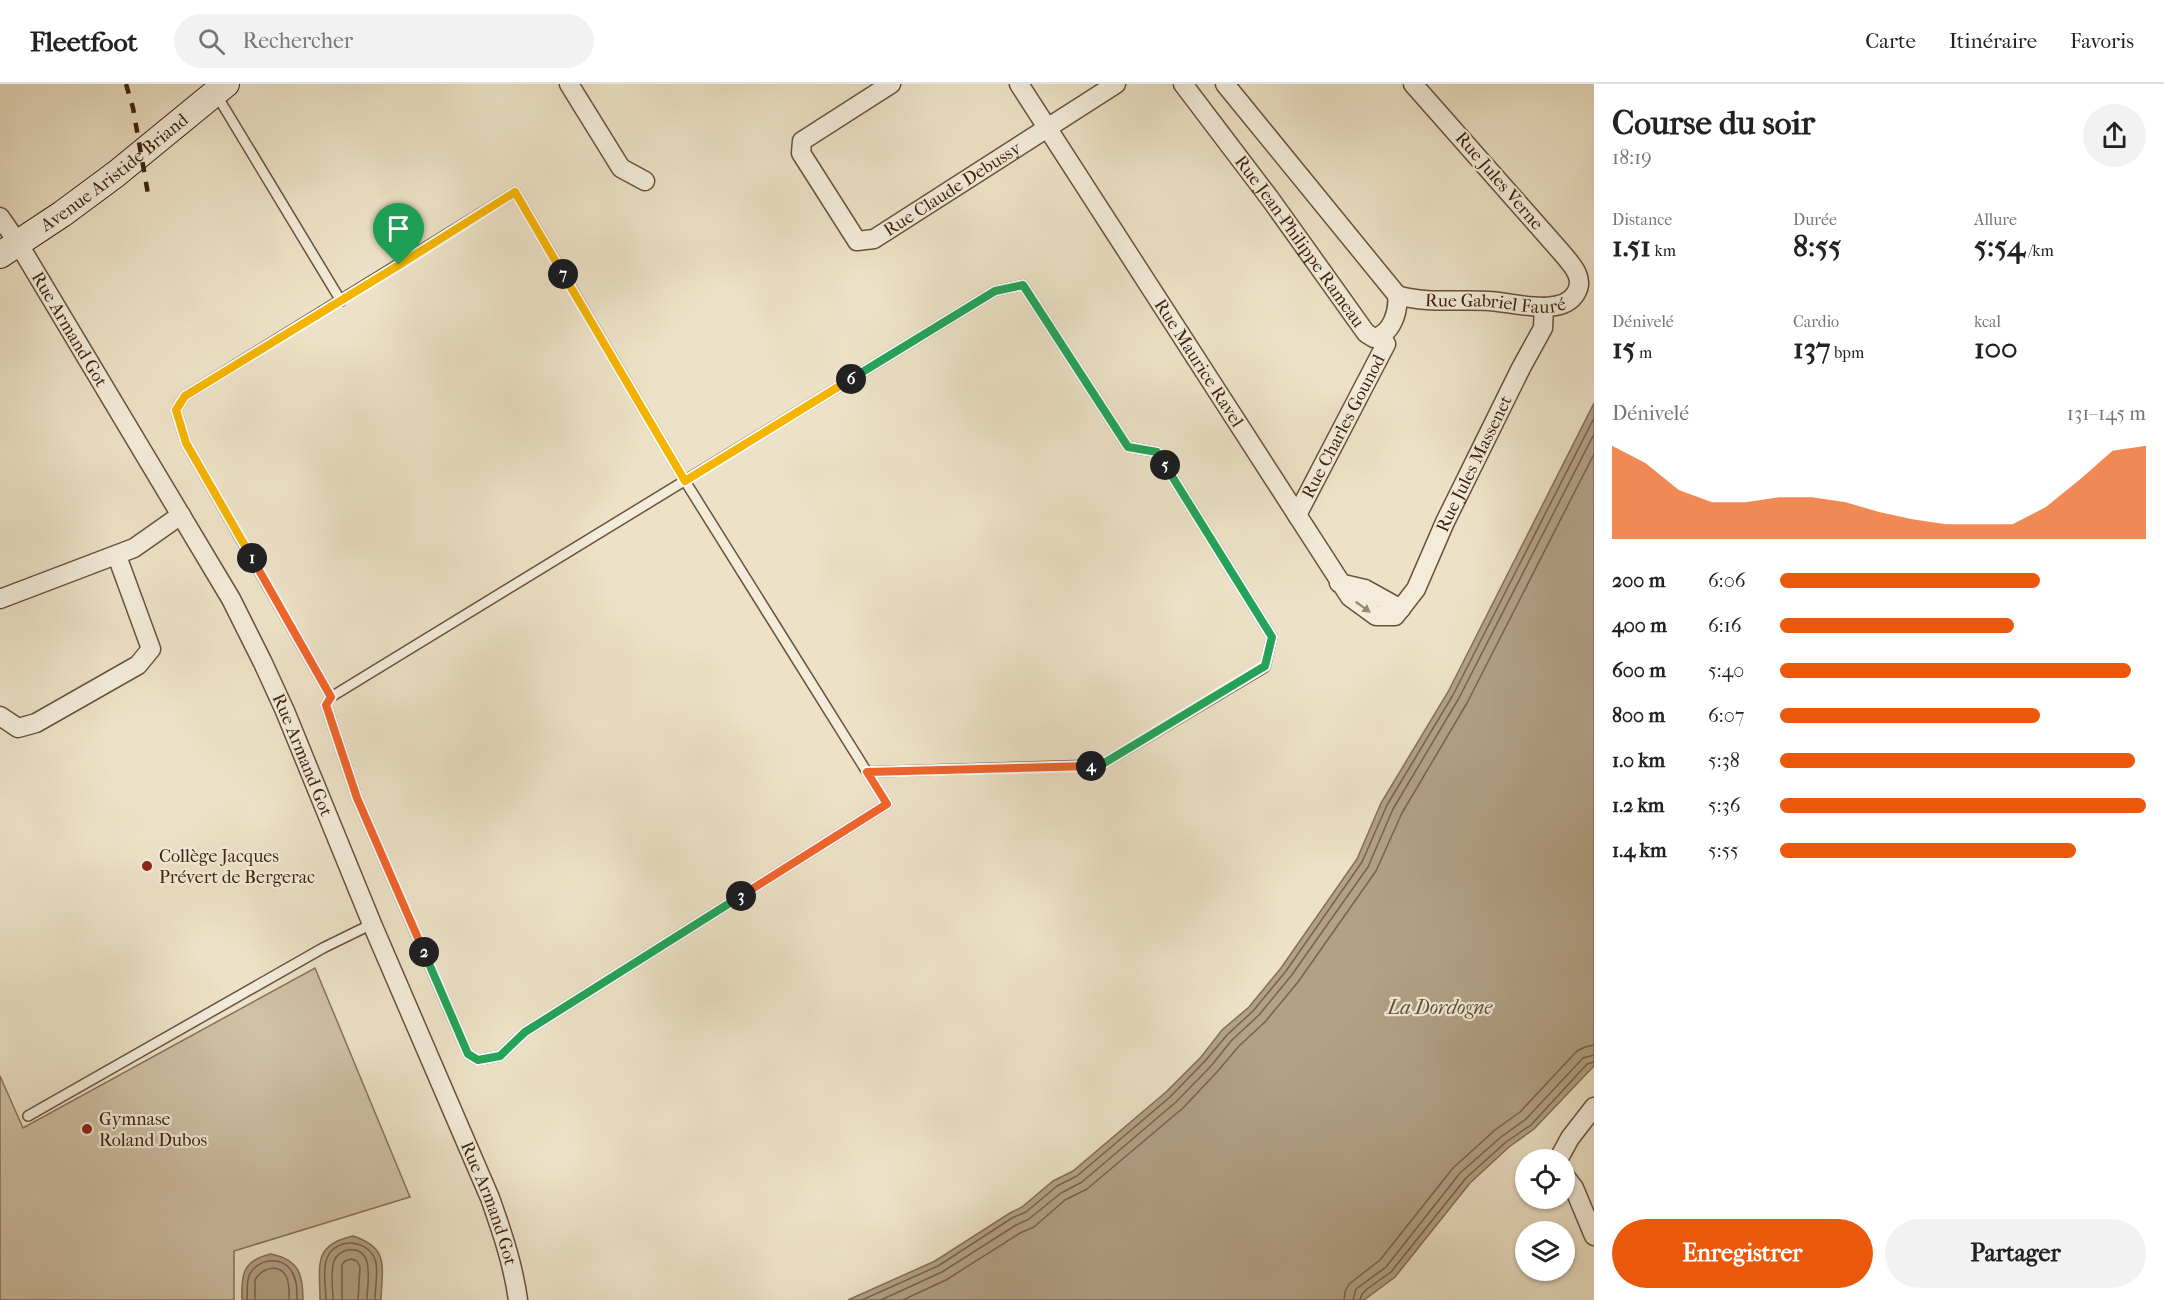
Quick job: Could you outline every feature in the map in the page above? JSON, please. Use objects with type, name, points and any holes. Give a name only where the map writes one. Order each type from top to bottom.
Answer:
[{"type":"main road","name":"Avenue Aristide Briand","points":[[9,249],[116,174],[220,88]]},
{"type":"street","points":[[568,84],[621,168],[645,181]]},
{"type":"street","name":"Rue Claude Debussy","points":[[891,84],[802,141],[801,153],[858,241],[874,239],[1049,129]]},
{"type":"street","name":"Rue Maurice Ravel","points":[[1018,84],[1350,597],[1376,616],[1398,613]]},
{"type":"street","points":[[1049,129],[1116,84]]},
{"type":"street","name":"Rue Jean-Philippe Rameau","points":[[1183,84],[1271,200],[1366,333],[1374,338],[1381,336],[1388,330],[1398,307],[1396,295],[1225,84]]},
{"type":"street","name":"Rue Jules Verne","points":[[1413,84],[1562,253],[1580,280]]},
{"type":"street","name":"Rue Armand Got","points":[[0,217],[9,249],[181,515],[231,599],[263,663],[490,1198],[506,1243],[518,1300]]},
{"type":"street","name":"Rue Gabriel Fauré","points":[[1396,295],[1412,300],[1489,301],[1556,307],[1568,303],[1577,292],[1580,280]]},
{"type":"street","name":"Rue Jules Massenet","points":[[1398,613],[1416,589],[1445,522],[1543,327],[1544,307]]},
{"type":"street","name":"Rue Charles Gounod","points":[[1298,515],[1386,344],[1381,336]]},
{"type":"street","points":[[0,599],[117,556],[134,548],[181,515]]},
{"type":"street","points":[[0,716],[18,728],[36,723],[138,665],[151,650],[117,556]]},
{"type":"street","points":[[1564,1149],[1594,1107]]},
{"type":"street","points":[[1575,1190],[1594,1236]]},
{"type":"lane","points":[[220,88],[341,301]]},
{"type":"lane","points":[[331,697],[186,443],[176,410],[185,396],[515,192],[685,481],[887,804],[525,1032],[500,1056],[478,1060],[468,1054],[357,798],[326,705],[331,697],[685,481],[995,291],[1023,285],[1128,447],[1157,452],[1272,637],[1265,666],[1101,765],[867,772]]},
{"type":"lane","points":[[28,1116],[323,948],[372,924]]},
{"type":"shaded area","points":[[315,968],[410,1197],[234,1251],[234,1300],[0,1300],[0,1076],[23,1128]]},
{"type":"water","name":"La Dordogne","points":[[1594,403],[1594,1066],[1534,1129],[1509,1147],[1470,1183],[1395,1277],[1364,1300],[848,1300],[935,1261],[1022,1207],[1053,1181],[1073,1171],[1166,1092],[1201,1057],[1222,1030],[1249,1007],[1281,968],[1357,859],[1381,803],[1448,692]]},
{"type":"water","points":[[353,1236],[373,1246],[378,1253],[382,1268],[381,1300],[320,1300],[320,1267],[325,1251],[340,1240]]},
{"type":"water","points":[[271,1254],[288,1260],[298,1270],[302,1283],[303,1300],[242,1300],[243,1276],[249,1264]]},
{"type":"railway","points":[[126,84],[133,108],[148,194]]},
{"type":"place","name":"Collège Jacques Prévert de Bergerac","points":[[147,866]]},
{"type":"place","name":"Gymnase Roland Dubos","points":[[87,1129]]},
{"type":"route","points":[[515,192],[685,481],[995,291],[1023,285],[1128,447],[1157,452],[1272,637],[1265,666],[1101,765],[867,772],[887,804],[525,1032],[500,1056],[478,1060],[468,1054],[357,798],[326,705],[331,697],[186,443],[176,410],[185,396],[399,265],[515,192]]}]
